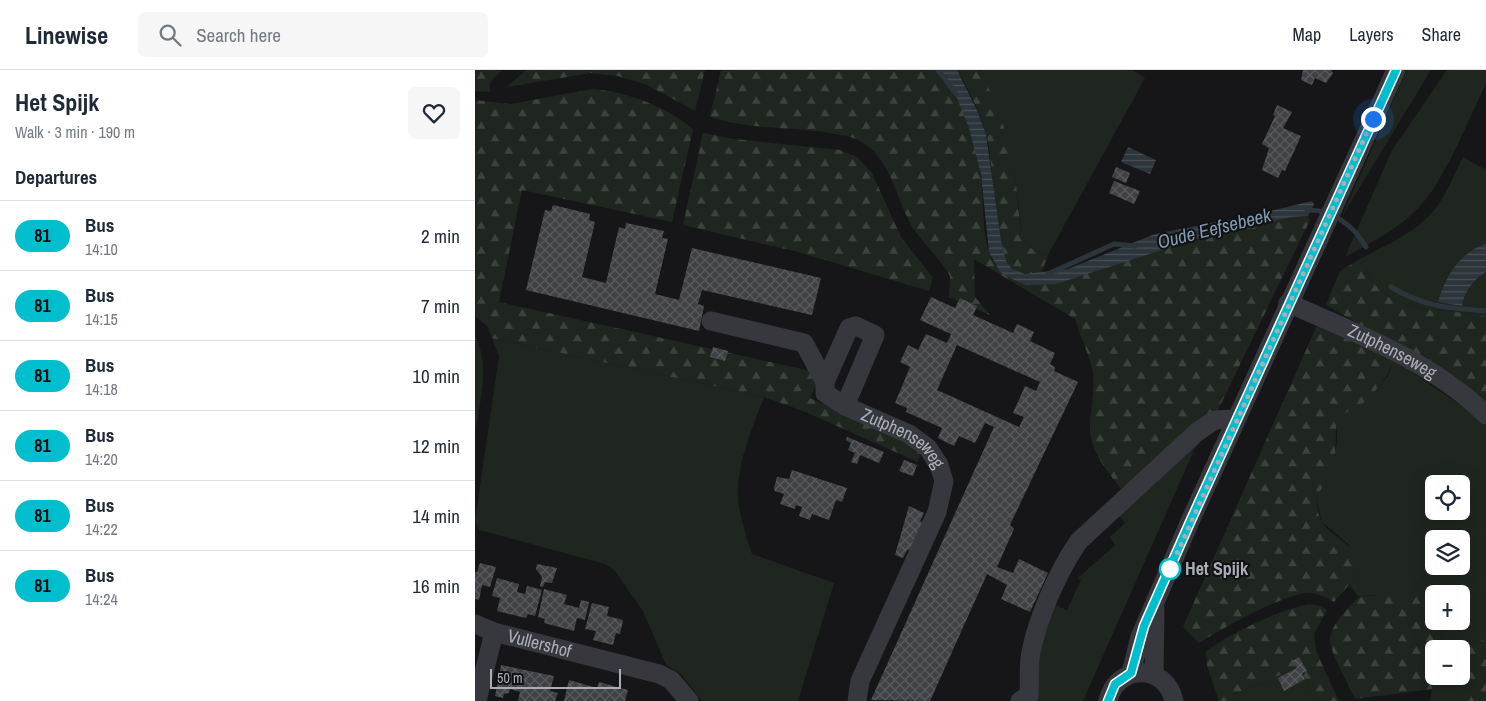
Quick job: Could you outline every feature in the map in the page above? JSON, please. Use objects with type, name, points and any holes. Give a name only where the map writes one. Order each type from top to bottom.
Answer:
[{"type":"street","points":[[1131,673],[1140,637],[1235,419],[1324,230],[1357,152],[1396,70]]},
{"type":"street","name":"Zutphenseweg","points":[[1288,303],[1377,344],[1436,375],[1455,387],[1486,415]]},
{"type":"street","name":"Zutphenseweg","points":[[711,321],[804,343],[825,382],[825,393],[845,406],[922,442],[934,456],[944,481],[937,512],[860,681],[857,701]]},
{"type":"street","points":[[825,382],[849,328],[856,326],[875,335],[845,406]]},
{"type":"street","points":[[1020,701],[1029,695],[1031,653],[1041,617],[1071,552],[1079,541],[1197,432],[1215,420],[1235,419]]},
{"type":"street","points":[[1154,675],[1155,604]]},
{"type":"street","name":"Vullershof","points":[[475,624],[494,632],[659,674],[671,680],[689,701]]},
{"type":"street","name":"Vullershof","points":[[477,701],[482,688],[494,632]]},
{"type":"street","points":[[1108,701],[1115,684],[1131,673],[1145,672],[1154,675],[1166,683],[1174,701]]},
{"type":"green space","points":[[475,70],[502,70],[490,82],[490,92],[475,91]]},
{"type":"green space","points":[[526,70],[705,70],[695,111],[645,84],[617,76],[591,73],[507,87]]},
{"type":"green space","points":[[721,70],[941,70],[949,81],[962,107],[976,149],[981,177],[985,233],[990,254],[998,268],[1014,280],[1074,278],[1197,239],[1292,217],[1308,216],[1310,220],[1218,410],[1124,493],[1107,471],[1093,446],[1090,428],[1093,374],[1090,360],[1075,319],[974,259],[975,297],[990,315],[949,297],[950,276],[915,231],[889,174],[872,149],[859,141],[842,135],[742,124],[710,117]]},
{"type":"green space","points":[[957,70],[979,70],[997,108],[1013,161],[1023,237],[1030,248],[1048,255],[1041,274],[1018,272],[1011,268],[1005,259],[998,226],[986,133],[973,100]]},
{"type":"green space","points":[[979,70],[1132,70],[1145,78],[1048,255],[1037,252],[1027,245],[1022,236],[1015,174]]},
{"type":"green space","points":[[1407,70],[1431,70],[1341,218]]},
{"type":"green space","points":[[1447,70],[1486,70],[1486,84],[1443,174],[1426,199],[1409,217],[1389,232],[1345,257],[1392,150]]},
{"type":"green space","points":[[592,89],[619,93],[658,107],[693,129],[672,222],[522,190],[499,302],[811,371],[818,381],[810,398],[913,444],[921,451],[918,462],[803,411],[764,397],[492,338],[487,326],[475,316],[475,100],[511,104]]},
{"type":"green space","points":[[703,133],[734,139],[840,150],[857,157],[872,173],[901,237],[933,278],[929,291],[798,252],[683,225]]},
{"type":"green space","points":[[1463,157],[1486,170],[1486,243],[1468,253],[1455,267],[1439,302],[1462,306],[1470,286],[1486,272],[1486,316],[1412,306],[1396,301],[1382,291],[1370,278],[1362,258],[1405,235],[1434,211]]},
{"type":"green space","points":[[1362,258],[1370,278],[1382,291],[1396,301],[1430,309],[1486,316],[1486,405],[1417,358],[1326,305],[1340,271]]},
{"type":"green space","points":[[1318,323],[1394,360],[1384,379],[1371,396],[1360,406],[1345,413],[1338,420],[1334,466],[1316,499],[1322,522],[1356,555],[1362,570],[1334,602],[1315,594],[1297,595],[1252,613],[1199,643],[1183,627]]},
{"type":"green space","points":[[475,336],[482,360],[483,385],[475,436]]},
{"type":"green space","points":[[492,338],[764,397],[744,454],[738,490],[740,514],[752,554],[834,583],[798,701],[702,701],[680,673],[666,665],[643,611],[615,571],[605,564],[479,530],[475,520],[499,356]]},
{"type":"green space","points":[[1394,360],[1475,415],[1486,425],[1486,641],[1470,644],[1470,640],[1442,640],[1441,630],[1470,630],[1470,585],[1425,585],[1425,603],[1373,595],[1359,597],[1349,585],[1362,570],[1349,545],[1322,522],[1316,499],[1334,464],[1337,443],[1337,421],[1343,413],[1359,406],[1387,377]]},
{"type":"green space","points":[[1200,437],[1083,701],[1033,701],[1035,664],[1053,604],[1067,610],[1081,580],[1078,578],[1115,545],[1110,537],[1125,523],[1117,514]]},
{"type":"green space","points":[[1410,591],[1421,594],[1425,598],[1425,630],[1441,630],[1442,638],[1442,640],[1425,640],[1425,685],[1432,685],[1432,689],[1355,699],[1333,651],[1330,638],[1331,632],[1341,616],[1359,597]]},
{"type":"green space","points":[[1309,604],[1321,606],[1327,610],[1314,634],[1316,651],[1339,701],[1313,701],[1303,673],[1292,670],[1235,694],[1236,701],[1219,701],[1207,666],[1206,651],[1255,623],[1295,607]]},
{"type":"green space","points":[[1479,640],[1486,641],[1486,701],[1469,701],[1472,681],[1470,678],[1471,644]]},
{"type":"green space","points":[[1292,670],[1303,673],[1313,701],[1236,701],[1235,694]]},
{"type":"green space","points":[[1470,679],[1472,681],[1469,701],[1430,701],[1433,685],[1470,685]]},
{"type":"water","points":[[941,70],[957,70],[977,110],[986,134],[1001,241],[1006,261],[1012,269],[1025,274],[1068,269],[1155,234],[1258,214],[1312,201],[1314,204],[1308,216],[1292,217],[1197,239],[1056,284],[1026,285],[1000,272],[989,252],[981,174],[969,128],[957,98]]},
{"type":"water","points":[[1128,147],[1156,160],[1150,174],[1121,162]]},
{"type":"water","points":[[1486,243],[1486,272],[1470,286],[1462,306],[1438,302],[1445,283],[1461,259]]},
{"type":"building","points":[[1303,70],[1331,70],[1333,73],[1326,83],[1315,78],[1312,85],[1301,80]]},
{"type":"building","points":[[1277,105],[1292,112],[1283,128],[1301,136],[1285,171],[1282,170],[1278,178],[1262,170],[1269,148],[1262,144],[1275,116],[1273,115]]},
{"type":"building","points":[[1116,167],[1130,173],[1126,183],[1112,177]]},
{"type":"building","points":[[1114,181],[1140,191],[1134,204],[1109,193]]},
{"type":"building","points":[[553,205],[590,214],[589,220],[595,222],[582,277],[606,283],[619,227],[625,229],[626,223],[664,231],[662,238],[668,239],[655,294],[679,300],[692,248],[821,278],[812,315],[702,290],[698,304],[704,306],[699,331],[526,290],[545,210],[551,211]]},
{"type":"building","points":[[931,297],[955,308],[960,298],[977,306],[973,315],[1013,333],[1017,324],[1034,332],[1030,341],[1055,353],[1050,364],[1055,367],[1054,371],[1078,382],[1010,525],[1014,529],[997,567],[1013,573],[1019,559],[1048,573],[1030,612],[1001,599],[1007,585],[987,574],[930,701],[871,700],[994,427],[985,423],[975,443],[959,436],[954,446],[938,438],[942,428],[906,412],[907,408],[895,403],[910,367],[900,362],[908,345],[918,350],[926,334],[947,343],[951,334],[920,320]],"holes":[[[957,345],[1040,382],[1036,391],[1025,386],[1013,413],[1024,417],[1019,427],[937,390]]]},
{"type":"building","points":[[713,347],[728,351],[725,361],[710,357]]},
{"type":"building","points":[[847,437],[884,452],[879,463],[860,455],[857,464],[851,462],[855,453],[848,450],[851,443],[846,440]]},
{"type":"building","points":[[904,460],[917,465],[913,476],[899,471]]},
{"type":"building","points":[[792,470],[847,488],[842,502],[836,500],[829,520],[812,514],[810,520],[799,516],[802,507],[796,505],[795,509],[780,504],[784,494],[775,491],[777,477],[789,479]]},
{"type":"building","points":[[909,506],[924,513],[920,521],[923,523],[910,550],[907,550],[903,558],[895,555]]},
{"type":"building","points":[[480,563],[496,567],[490,587],[482,585],[479,600],[475,599],[475,572],[477,572]]},
{"type":"building","points":[[537,564],[557,568],[552,583],[545,582],[543,587],[540,586],[542,577],[536,569]]},
{"type":"building","points":[[497,578],[519,584],[517,592],[525,594],[527,586],[542,590],[535,616],[528,614],[526,618],[497,611],[500,598],[492,596]]},
{"type":"building","points":[[544,589],[567,595],[564,604],[579,608],[581,600],[589,602],[585,620],[577,618],[574,631],[544,623],[545,619],[538,617]]},
{"type":"building","points":[[592,603],[609,607],[607,616],[623,620],[620,634],[616,633],[613,645],[593,640],[596,631],[585,629]]},
{"type":"building","points":[[1299,657],[1307,671],[1302,673],[1305,679],[1284,691],[1278,678],[1297,668],[1293,661]]},
{"type":"building","points":[[501,665],[554,676],[550,691],[558,693],[555,701],[518,701],[520,692],[510,689],[509,693],[504,694],[503,698],[495,696]]},
{"type":"building","points":[[569,680],[597,688],[599,682],[628,690],[625,701],[564,701]]},
{"type":"waterway","name":"Oude Eefsebeek","points":[[938,70],[956,94]]},
{"type":"waterway","name":"Oude Eefsebeek","points":[[1307,210],[1325,212],[1341,220],[1355,232],[1366,247]]},
{"type":"waterway","name":"Oude Eefsebeek","points":[[1048,274],[1114,244],[1135,246]]},
{"type":"waterway","name":"Oude Eefsebeek","points":[[1391,287],[1426,303],[1486,311]]},
{"type":"bus line","name":"81","points":[[1108,701],[1110,692],[1115,684],[1131,673],[1144,626],[1235,419],[1331,215],[1357,152],[1396,70]]},
{"type":"place","name":"Het Spijk","points":[[1170,569]]},
{"type":"route","points":[[1170,569],[1235,419],[1331,215],[1373,119]]}]
